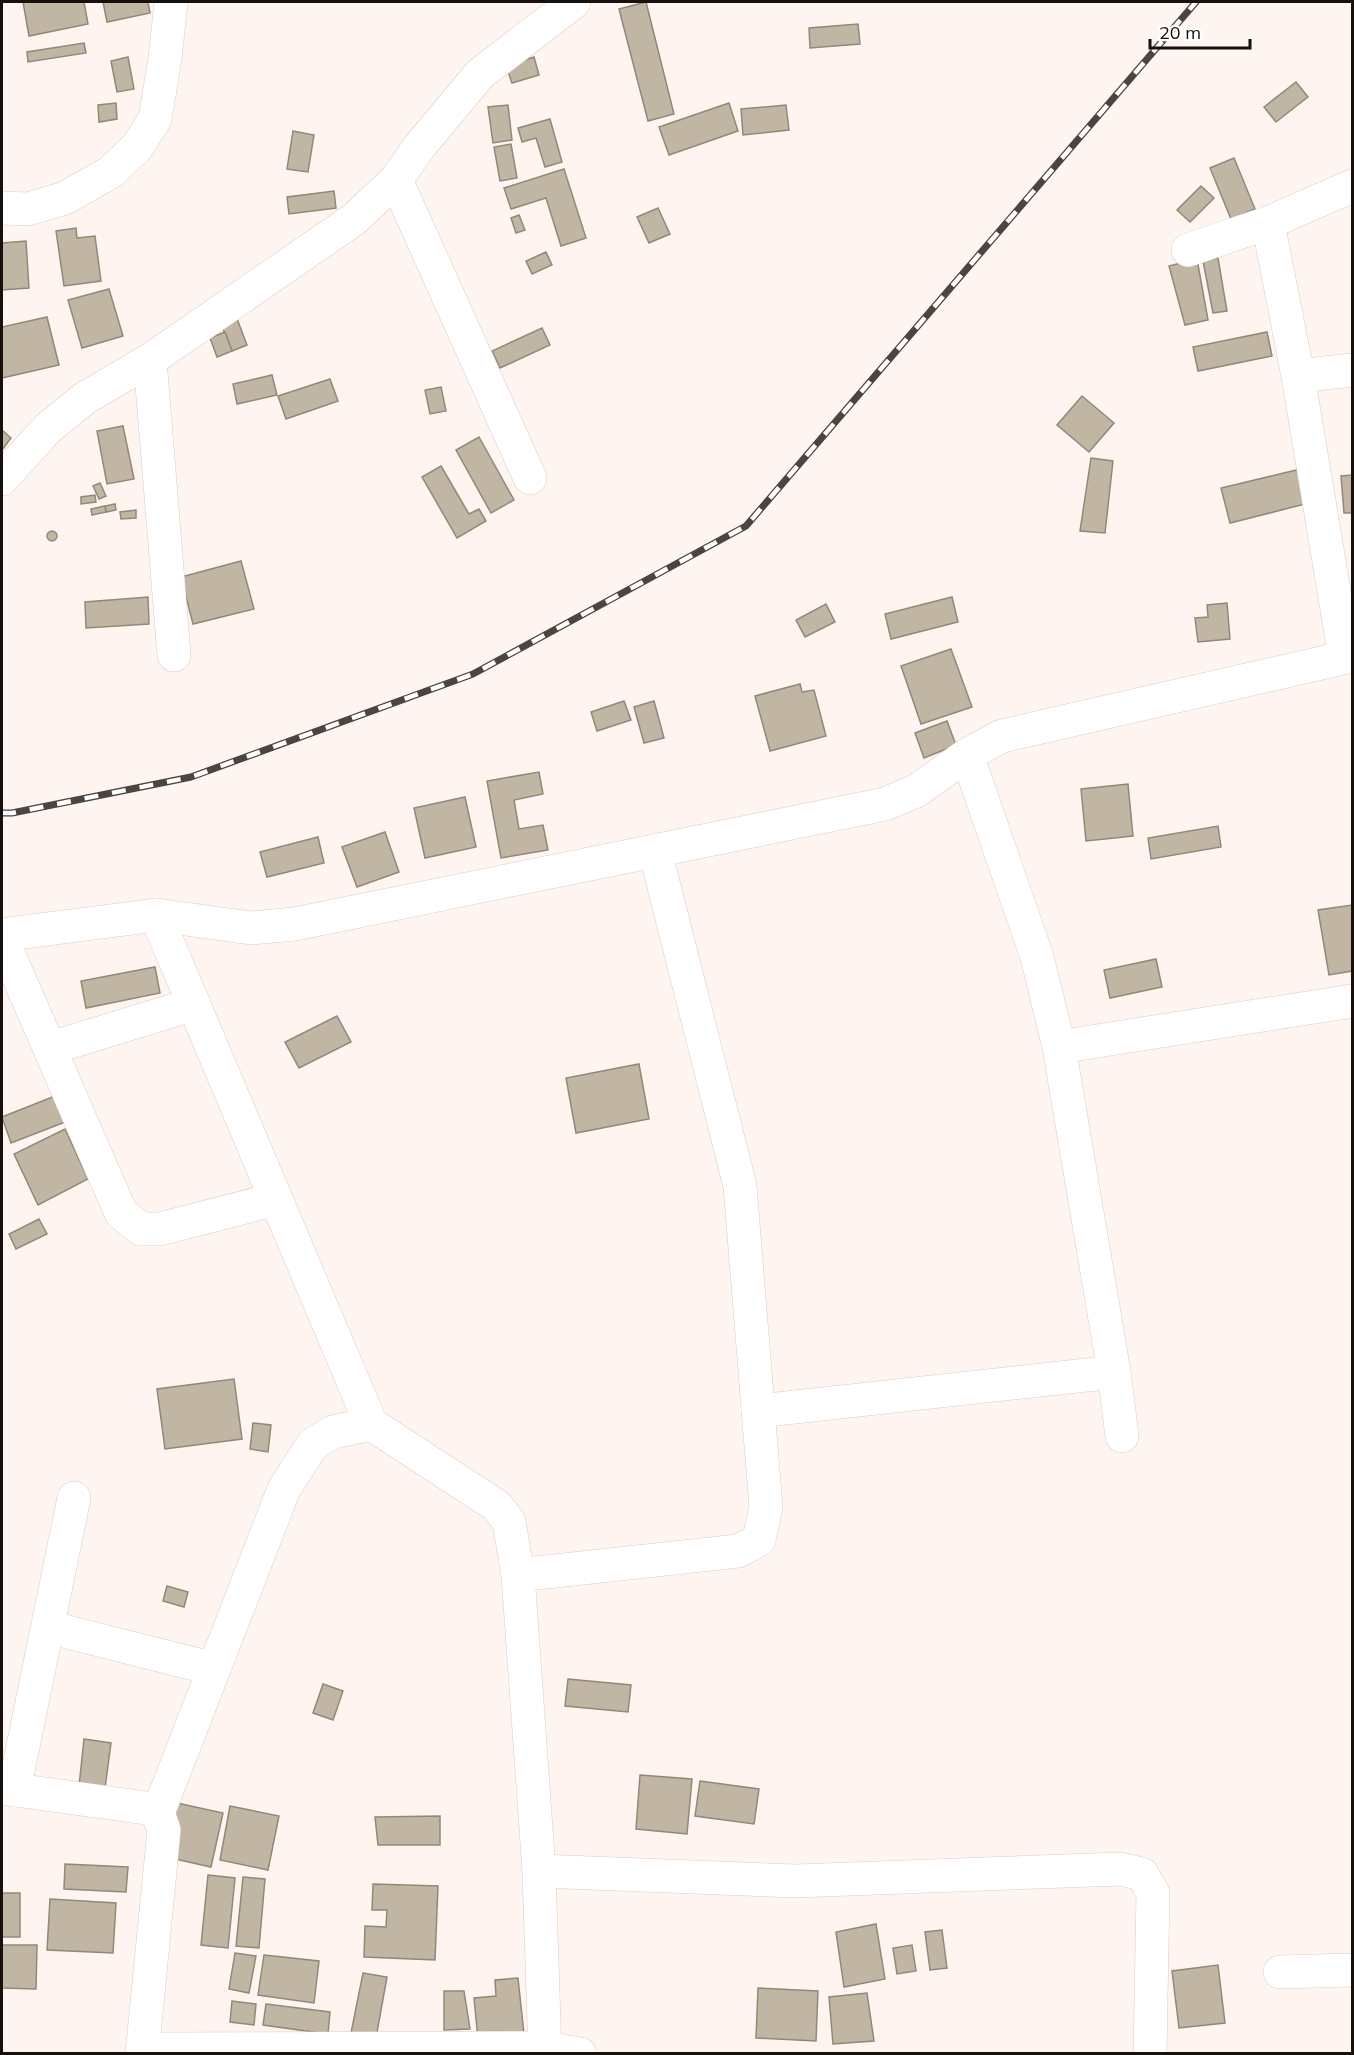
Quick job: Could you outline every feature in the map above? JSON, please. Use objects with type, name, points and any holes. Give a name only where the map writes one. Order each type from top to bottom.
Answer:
[{"type":"street","points":[[2,208],[28,209],[65,198],[111,172],[137,147],[155,119],[171,2]]},
{"type":"street","points":[[2,479],[47,429],[85,398],[150,360],[353,220],[396,180],[419,147],[480,74],[574,2]]},
{"type":"street","points":[[396,180],[530,477]]},
{"type":"street","points":[[1188,250],[1268,223],[1353,186]]},
{"type":"street","points":[[276,1199],[160,1229],[141,1229],[121,1213],[2,937],[156,915],[251,928],[295,924],[885,804],[916,791],[967,756],[1002,736],[1349,656],[1268,223]]},
{"type":"street","points":[[150,360],[174,655]]},
{"type":"street","points":[[1298,376],[1353,370]]},
{"type":"street","points":[[967,756],[1037,957],[1059,1047],[1114,1372],[1122,1436]]},
{"type":"street","points":[[518,1575],[738,1551],[759,1540],[766,1507],[740,1186],[655,851]]},
{"type":"street","points":[[156,915],[371,1424],[497,1506],[509,1522],[518,1575],[539,1871],[545,2051]]},
{"type":"street","points":[[1059,1047],[1353,1001]]},
{"type":"street","points":[[51,1048],[194,1004]]},
{"type":"street","points":[[758,1410],[1114,1372]]},
{"type":"street","points":[[371,1424],[333,1432],[313,1444],[284,1489],[158,1813],[164,1830],[142,2051],[545,2051],[579,2054]]},
{"type":"street","points":[[74,1498],[48,1627],[8,1789],[146,1808],[158,1813]]},
{"type":"street","points":[[48,1627],[214,1670]]},
{"type":"street","points":[[539,1871],[795,1881],[1120,1869],[1142,1874],[1153,1893],[1150,2054]]},
{"type":"street","points":[[1280,1972],[1353,1970]]},
{"type":"building","points":[[23,2],[84,2],[88,24],[29,36]]},
{"type":"building","points":[[103,2],[148,2],[150,13],[107,22]]},
{"type":"building","points":[[646,2],[674,114],[648,121],[619,9]]},
{"type":"building","points":[[858,24],[860,44],[810,48],[809,28]]},
{"type":"building","points":[[84,43],[86,53],[28,62],[27,52]]},
{"type":"building","points":[[128,57],[134,89],[117,92],[111,61]]},
{"type":"building","points":[[534,57],[539,75],[512,83],[506,66]]},
{"type":"building","points":[[1296,82],[1308,97],[1276,122],[1264,107]]},
{"type":"building","points":[[116,103],[117,119],[99,122],[98,105]]},
{"type":"building","points":[[729,103],[738,131],[669,155],[659,127]]},
{"type":"building","points":[[508,105],[512,140],[493,143],[488,107]]},
{"type":"building","points":[[786,105],[789,130],[743,135],[741,109]]},
{"type":"building","points":[[550,119],[562,162],[545,167],[536,138],[522,142],[518,128]]},
{"type":"building","points":[[293,131],[314,135],[308,172],[287,169]]},
{"type":"building","points":[[511,144],[517,178],[500,181],[494,147]]},
{"type":"building","points":[[1234,158],[1255,209],[1231,219],[1210,168]]},
{"type":"building","points":[[564,169],[586,238],[561,246],[546,198],[511,209],[504,188]]},
{"type":"building","points":[[1201,186],[1214,198],[1190,222],[1177,210]]},
{"type":"building","points":[[334,191],[336,208],[289,214],[287,197]]},
{"type":"building","points":[[658,208],[670,234],[649,243],[637,217]]},
{"type":"building","points":[[519,215],[525,230],[516,233],[511,218]]},
{"type":"building","points":[[76,228],[77,238],[95,236],[101,281],[64,286],[56,231]]},
{"type":"building","points":[[26,241],[29,288],[2,290],[2,243]]},
{"type":"building","points":[[546,252],[552,265],[532,274],[526,261]]},
{"type":"building","points":[[1218,258],[1227,311],[1213,313],[1203,261]]},
{"type":"building","points":[[1197,259],[1208,320],[1185,325],[1169,266]]},
{"type":"building","points":[[109,289],[123,336],[82,348],[68,300]]},
{"type":"building","points":[[236,316],[247,345],[232,351],[220,322]]},
{"type":"building","points":[[47,317],[59,365],[2,378],[2,327]]},
{"type":"building","points":[[542,328],[550,345],[500,368],[492,351]]},
{"type":"building","points":[[225,332],[232,351],[217,357],[210,338]]},
{"type":"building","points":[[1267,332],[1272,356],[1198,371],[1193,347]]},
{"type":"building","points":[[272,375],[277,395],[237,404],[233,384]]},
{"type":"building","points":[[330,379],[338,401],[286,419],[278,396]]},
{"type":"building","points":[[441,387],[446,411],[430,414],[425,390]]},
{"type":"building","points":[[1082,396],[1114,423],[1089,452],[1057,425]]},
{"type":"building","points":[[123,426],[134,479],[107,484],[97,431]]},
{"type":"building","points":[[2,430],[11,438],[2,450]]},
{"type":"building","points":[[479,437],[514,500],[491,513],[456,450]]},
{"type":"building","points":[[1091,458],[1113,461],[1105,533],[1080,531]]},
{"type":"building","points":[[441,466],[469,514],[479,509],[486,521],[457,538],[422,477]]},
{"type":"building","points":[[1305,468],[1313,502],[1230,523],[1221,488]]},
{"type":"building","points":[[1352,475],[1352,513],[1344,513],[1341,476]]},
{"type":"building","points":[[100,483],[106,496],[99,499],[93,486]]},
{"type":"building","points":[[95,495],[96,502],[81,504],[81,497]]},
{"type":"building","points":[[115,504],[116,510],[106,512],[105,506]]},
{"type":"building","points":[[105,506],[106,512],[92,515],[91,509]]},
{"type":"building","points":[[136,510],[136,518],[121,519],[120,512]]},
{"type":"building","points":[[52,531],[57,536],[52,541],[47,536]]},
{"type":"building","points":[[241,561],[254,609],[193,624],[181,577]]},
{"type":"building","points":[[148,597],[149,624],[86,628],[85,602]]},
{"type":"building","points":[[952,597],[958,622],[891,639],[885,614]]},
{"type":"building","points":[[1227,603],[1230,639],[1198,642],[1195,618],[1208,617],[1207,605]]},
{"type":"building","points":[[826,604],[835,622],[805,637],[796,620]]},
{"type":"building","points":[[951,649],[972,707],[921,724],[901,666]]},
{"type":"building","points":[[800,684],[802,692],[814,690],[826,736],[770,751],[755,696]]},
{"type":"building","points":[[624,701],[631,720],[597,731],[591,712]]},
{"type":"building","points":[[654,701],[664,738],[644,743],[634,707]]},
{"type":"building","points":[[947,721],[956,745],[924,758],[915,733]]},
{"type":"building","points":[[539,772],[543,794],[514,800],[519,829],[543,825],[548,850],[501,858],[487,781]]},
{"type":"building","points":[[1128,784],[1133,836],[1086,841],[1081,789]]},
{"type":"building","points":[[465,797],[476,847],[425,858],[414,808]]},
{"type":"building","points":[[1218,826],[1221,847],[1151,859],[1148,838]]},
{"type":"building","points":[[385,832],[399,872],[357,887],[342,847]]},
{"type":"building","points":[[318,837],[324,863],[267,877],[260,852]]},
{"type":"building","points":[[1352,905],[1352,971],[1329,975],[1318,910]]},
{"type":"building","points":[[1156,959],[1162,987],[1110,998],[1104,970]]},
{"type":"building","points":[[155,967],[160,993],[86,1008],[81,981]]},
{"type":"building","points":[[337,1016],[351,1042],[299,1068],[285,1042]]},
{"type":"building","points":[[639,1064],[649,1119],[576,1133],[566,1078]]},
{"type":"building","points":[[55,1096],[65,1122],[11,1143],[2,1117]]},
{"type":"building","points":[[65,1129],[88,1179],[38,1205],[14,1154]]},
{"type":"building","points":[[39,1219],[47,1234],[16,1249],[9,1234]]},
{"type":"building","points":[[234,1379],[242,1439],[165,1449],[157,1389]]},
{"type":"building","points":[[253,1423],[271,1425],[268,1452],[250,1449]]},
{"type":"building","points":[[167,1586],[188,1592],[184,1607],[163,1601]]},
{"type":"building","points":[[568,1679],[631,1685],[628,1712],[565,1706]]},
{"type":"building","points":[[323,1684],[343,1691],[333,1720],[313,1713]]},
{"type":"building","points":[[84,1739],[111,1743],[105,1788],[79,1786]]},
{"type":"building","points":[[640,1775],[692,1779],[687,1834],[636,1829]]},
{"type":"building","points":[[700,1781],[759,1789],[754,1824],[695,1816]]},
{"type":"building","points":[[177,1803],[223,1813],[211,1867],[166,1857]]},
{"type":"building","points":[[230,1806],[279,1816],[268,1870],[220,1860]]},
{"type":"building","points":[[440,1816],[440,1845],[378,1845],[375,1817]]},
{"type":"building","points":[[65,1864],[128,1867],[126,1892],[64,1889]]},
{"type":"building","points":[[208,1875],[235,1878],[228,1948],[201,1945]]},
{"type":"building","points":[[243,1877],[265,1879],[259,1948],[236,1946]]},
{"type":"building","points":[[373,1884],[438,1886],[435,1960],[364,1957],[365,1926],[386,1927],[387,1910],[372,1910]]},
{"type":"building","points":[[2,1893],[20,1893],[20,1937],[2,1937]]},
{"type":"building","points":[[50,1899],[116,1903],[113,1953],[47,1950]]},
{"type":"building","points":[[876,1924],[885,1979],[844,1987],[836,1932]]},
{"type":"building","points":[[942,1930],[947,1968],[930,1970],[925,1932]]},
{"type":"building","points":[[2,1945],[37,1945],[36,1989],[2,1988]]},
{"type":"building","points":[[912,1945],[916,1971],[897,1974],[893,1948]]},
{"type":"building","points":[[235,1953],[256,1956],[249,1993],[229,1989]]},
{"type":"building","points":[[264,1955],[319,1961],[314,2003],[258,1995]]},
{"type":"building","points":[[1218,1965],[1225,2023],[1179,2028],[1172,1971]]},
{"type":"building","points":[[363,1973],[387,1977],[376,2038],[351,2033]]},
{"type":"building","points":[[518,1978],[524,2034],[478,2039],[474,1998],[496,1996],[495,1980]]},
{"type":"building","points":[[758,1988],[818,1991],[816,2041],[756,2038]]},
{"type":"building","points":[[444,1991],[464,1991],[470,2029],[444,2030]]},
{"type":"building","points":[[867,1993],[874,2041],[833,2044],[829,1997]]},
{"type":"building","points":[[232,2001],[256,2004],[254,2025],[230,2022]]},
{"type":"building","points":[[266,2004],[330,2012],[328,2034],[263,2025]]},
{"type":"railway","points":[[2,813],[12,813],[191,777],[473,674],[746,526],[1196,2]]}]
